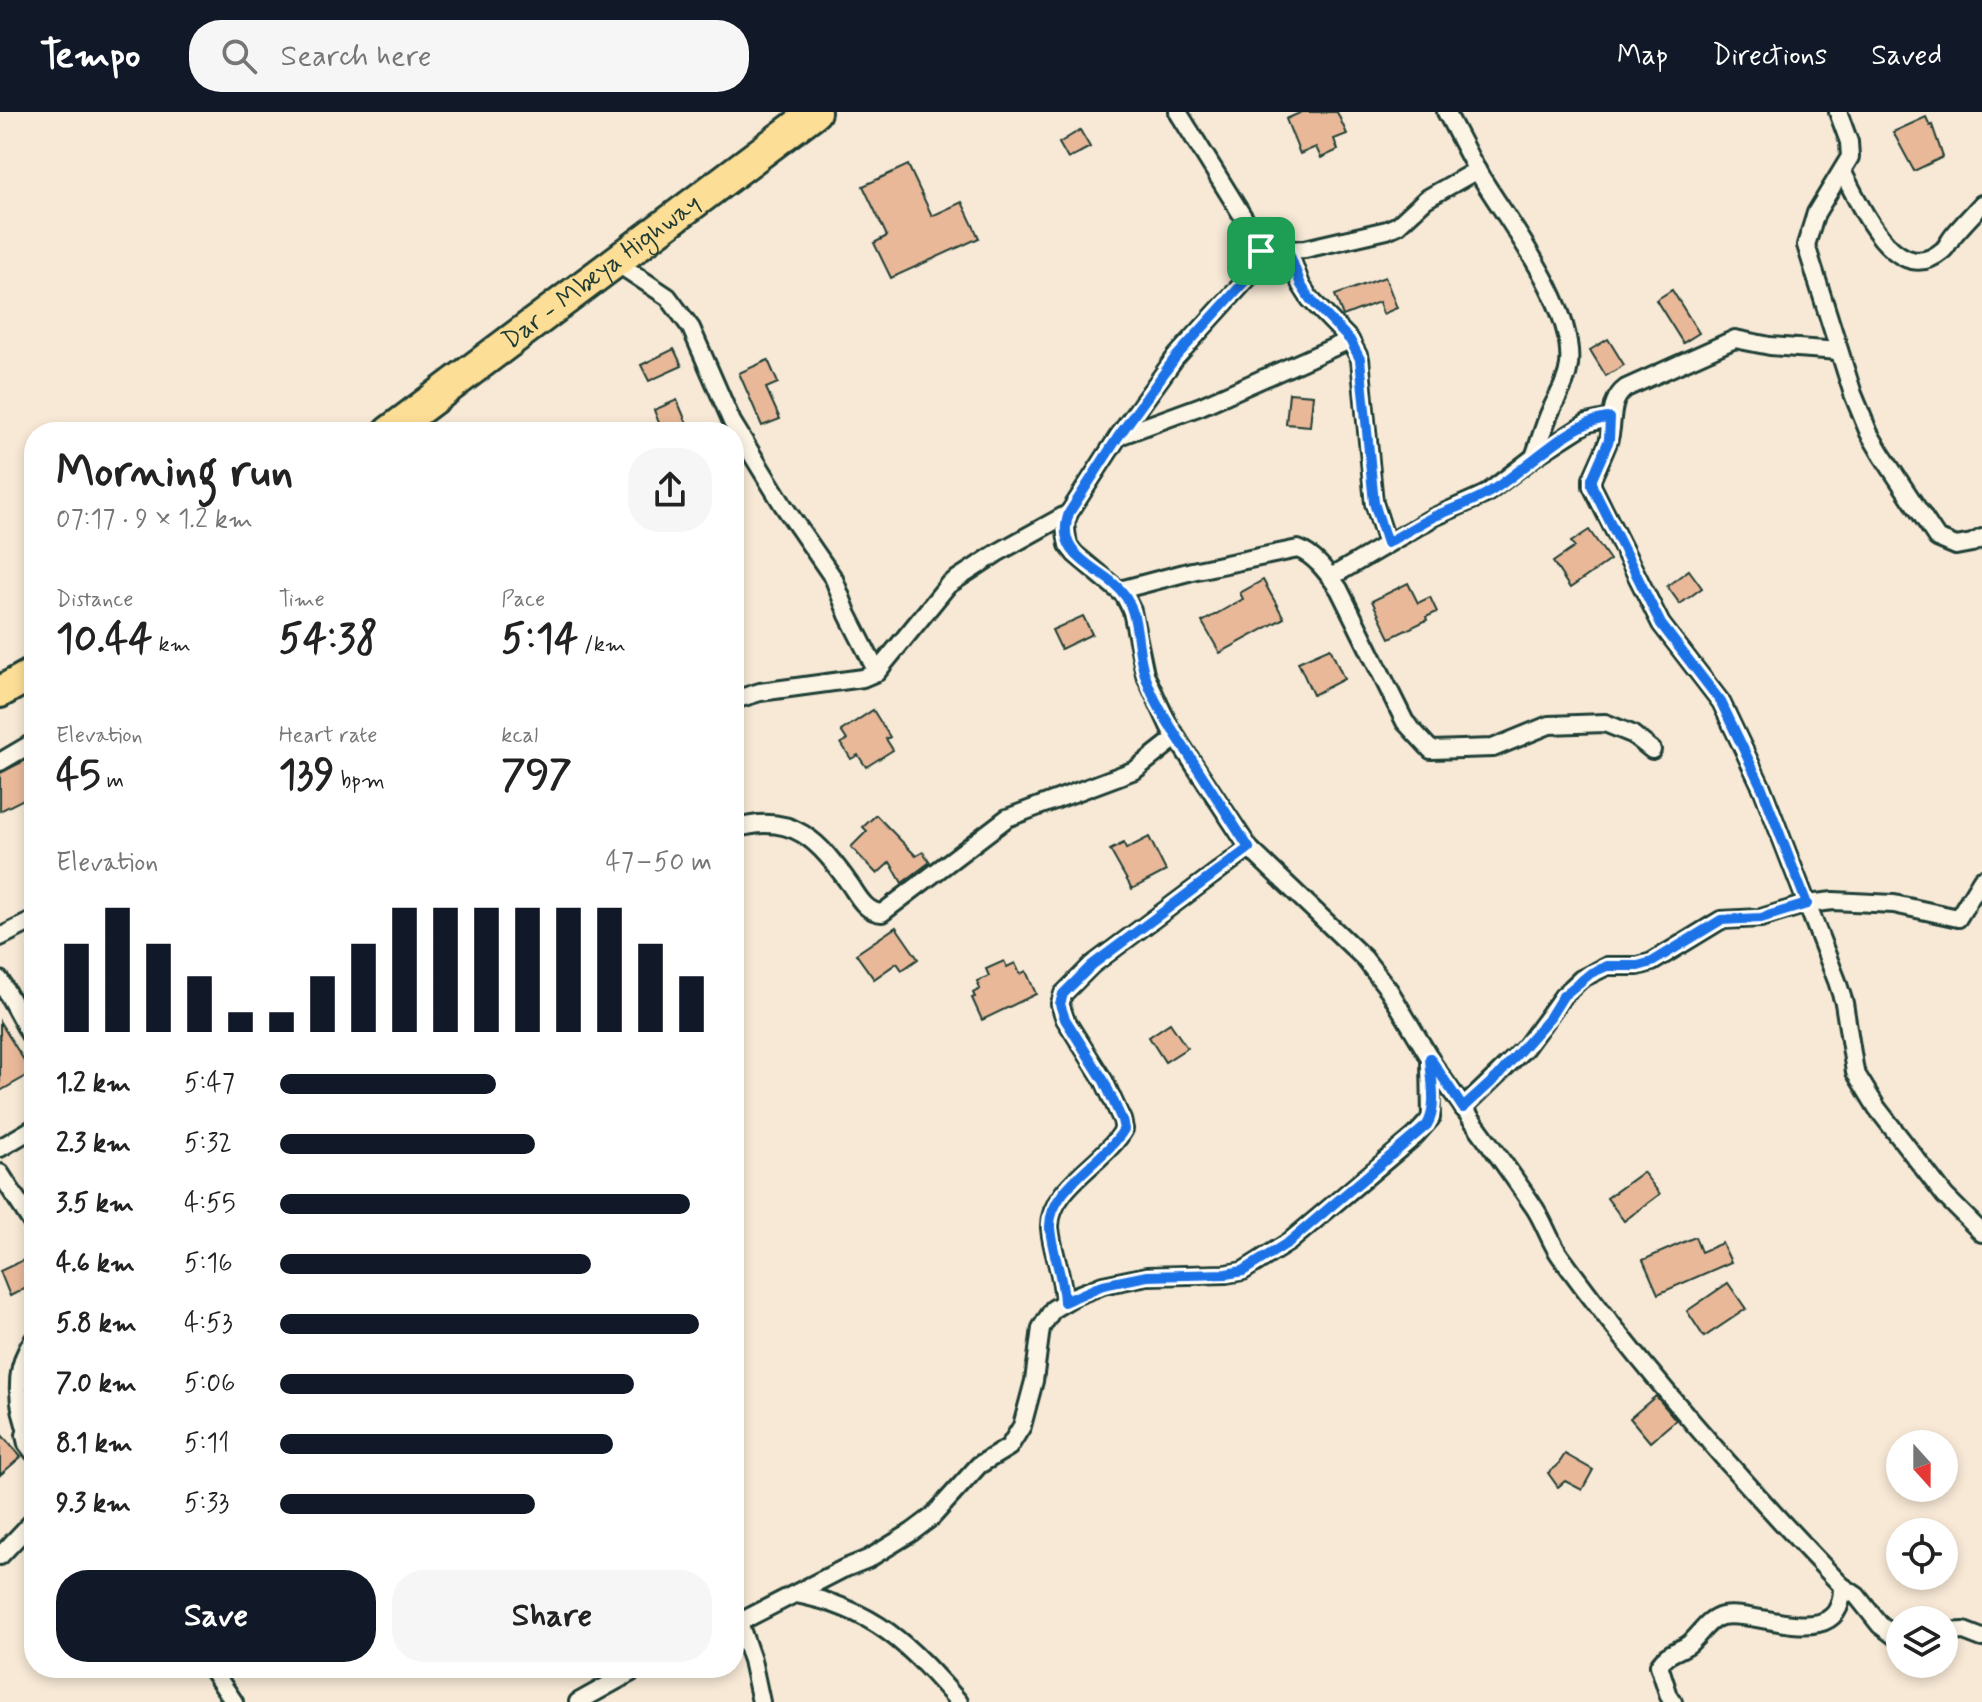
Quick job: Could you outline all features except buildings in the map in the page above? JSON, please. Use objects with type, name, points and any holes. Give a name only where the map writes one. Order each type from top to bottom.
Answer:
[{"type":"highway","name":"Dar - Mbeya Highway","points":[[402,422],[815,112]]},
{"type":"highway","points":[[0,692],[24,679]]},
{"type":"street","points":[[1178,112],[1260,244],[1262,258],[1256,269],[1175,358],[1118,437],[1069,513],[1065,524],[1068,545],[1120,590],[1132,611],[1145,674],[1177,737],[1249,848],[1364,958],[1389,990],[1463,1108],[1535,1207],[1560,1255],[1619,1331],[1704,1437],[1886,1630]]},
{"type":"street","points":[[1446,112],[1477,170],[1540,272],[1568,336],[1569,364],[1564,384],[1534,457]]},
{"type":"street","points":[[1838,112],[1851,151],[1816,213],[1806,245],[1853,394],[1869,433],[1937,538],[1956,546],[1982,538]]},
{"type":"street","points":[[1260,244],[1288,250],[1305,249],[1387,230],[1398,225],[1426,199],[1477,170]]},
{"type":"street","points":[[1842,171],[1873,229],[1891,249],[1908,260],[1921,260],[1944,250],[1982,204]]},
{"type":"street","points":[[1288,250],[1301,285],[1310,299],[1350,340],[1360,359],[1374,503],[1387,543]]},
{"type":"street","points":[[617,263],[668,297],[691,328],[732,422]]},
{"type":"street","points":[[1118,437],[1201,406],[1350,340]]},
{"type":"street","points":[[1839,351],[1770,346],[1745,340],[1728,341],[1626,388],[1615,399],[1609,440],[1592,479],[1592,486],[1661,624],[1721,702],[1762,788],[1844,1003],[1855,1072],[1877,1108],[1945,1196],[1982,1233]]},
{"type":"street","points":[[1331,577],[1432,518],[1486,494],[1534,457],[1587,423],[1598,418],[1610,418]]},
{"type":"street","points":[[744,442],[834,579],[848,615],[877,672]]},
{"type":"street","points":[[744,696],[863,678],[877,672],[948,585],[997,553],[1069,513]]},
{"type":"street","points":[[1120,590],[1292,549],[1305,552],[1331,577],[1405,722],[1431,750],[1493,748],[1549,725],[1605,723],[1632,734],[1652,750]]},
{"type":"street","points":[[744,827],[788,825],[809,837],[835,863],[864,905],[873,912],[882,913],[1007,818],[1135,770],[1177,737]]},
{"type":"street","points":[[0,762],[24,748]]},
{"type":"street","points":[[1064,1302],[1064,1281],[1050,1230],[1051,1217],[1072,1184],[1110,1148],[1124,1129],[1104,1081],[1065,1019],[1060,1004],[1063,994],[1092,965],[1249,848]]},
{"type":"street","points":[[1463,1108],[1497,1077],[1550,1017],[1563,996],[1591,973],[1607,966],[1638,966],[1652,962],[1721,920],[1761,918],[1807,904],[1833,901],[1894,904],[1958,918],[1982,879]]},
{"type":"street","points":[[0,937],[24,925]]},
{"type":"street","points":[[0,980],[24,1024]]},
{"type":"street","points":[[744,1620],[868,1559],[912,1532],[932,1517],[979,1465],[1009,1447],[1022,1426],[1034,1381],[1041,1328],[1053,1309],[1103,1285],[1147,1276],[1243,1271],[1289,1242],[1427,1125],[1431,1118],[1432,1099],[1430,1058]]},
{"type":"street","points":[[0,1148],[24,1134]]},
{"type":"street","points":[[0,1173],[24,1210]]},
{"type":"street","points":[[24,1354],[19,1366],[20,1400],[24,1409]]},
{"type":"street","points":[[0,1556],[24,1531]]},
{"type":"street","points":[[1673,1702],[1659,1665],[1665,1656],[1687,1645],[1714,1619],[1732,1615],[1791,1623],[1820,1623],[1841,1602],[1842,1586]]},
{"type":"street","points":[[796,1594],[845,1608],[894,1634],[959,1702]]},
{"type":"street","points":[[1958,1631],[1982,1638]]},
{"type":"street","points":[[744,1642],[752,1660],[761,1702]]},
{"type":"street","points":[[218,1678],[234,1702]]},
{"type":"street","points":[[578,1702],[620,1678]]},
{"type":"route","points":[[1260,244],[1288,250],[1301,285],[1310,299],[1350,340],[1360,359],[1374,503],[1387,543],[1432,518],[1486,494],[1507,481],[1534,457],[1587,423],[1598,418],[1610,418],[1609,440],[1592,479],[1592,486],[1661,624],[1721,702],[1762,788],[1807,904],[1761,918],[1721,920],[1652,962],[1638,966],[1607,966],[1591,973],[1563,996],[1525,1048],[1463,1108],[1430,1058],[1432,1099],[1431,1118],[1427,1125],[1289,1242],[1243,1271],[1147,1276],[1103,1285],[1064,1302],[1064,1281],[1050,1230],[1051,1217],[1072,1184],[1110,1148],[1124,1129],[1104,1081],[1065,1019],[1060,1004],[1063,994],[1092,965],[1249,848],[1170,728],[1145,674],[1128,601],[1120,590],[1075,554],[1068,545],[1065,524],[1118,437],[1175,358],[1256,269],[1262,258],[1261,251],[1260,244]]}]
